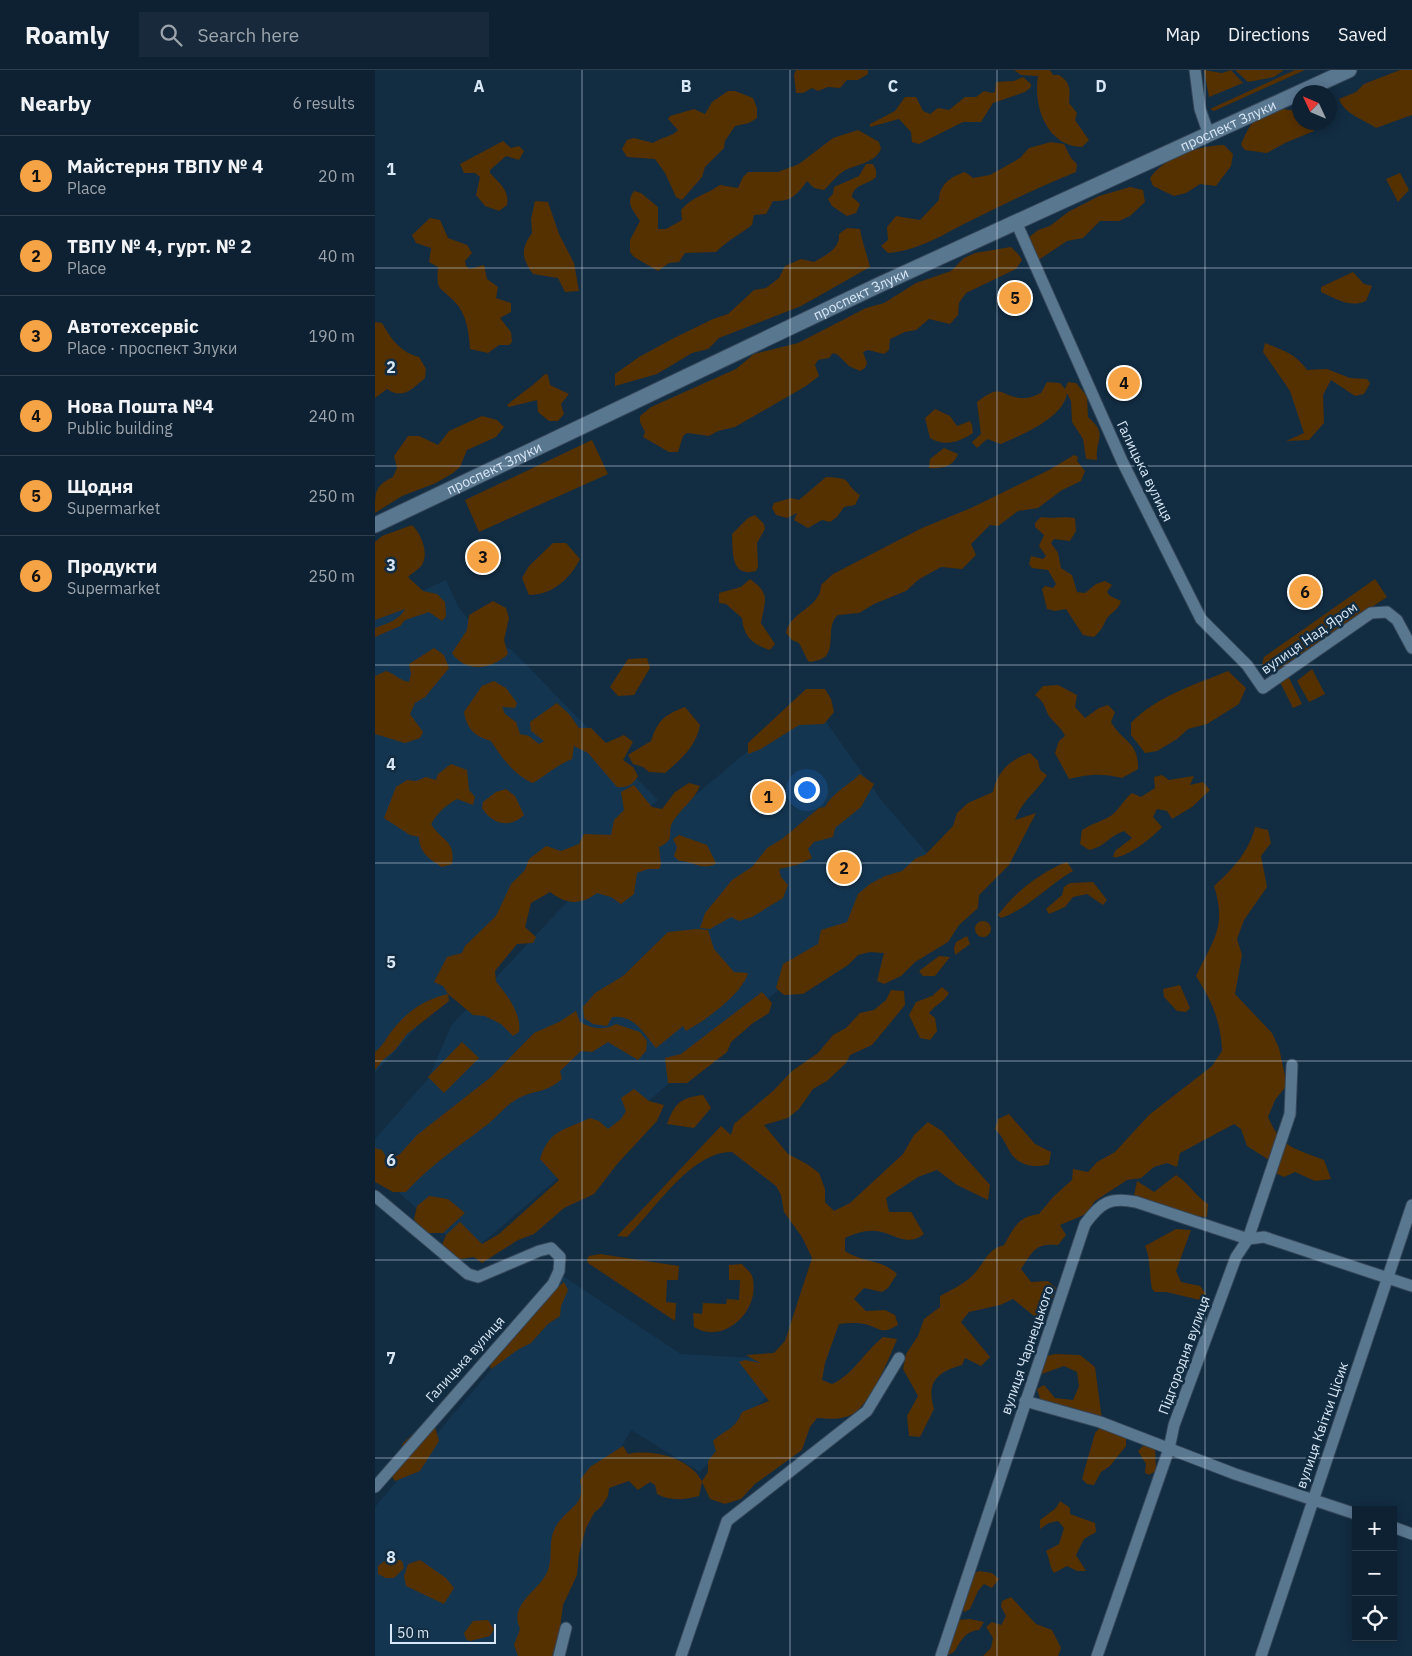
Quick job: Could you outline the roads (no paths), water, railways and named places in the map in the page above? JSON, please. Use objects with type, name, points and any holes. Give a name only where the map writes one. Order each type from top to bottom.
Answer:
[{"type":"main road","name":"проспект Злуки","points":[[375,525],[881,284],[1208,132],[1349,70]]},
{"type":"street","points":[[1195,70],[1200,109],[1208,132]]},
{"type":"street","name":"Галицька вулиця","points":[[1017,222],[1122,461],[1201,619],[1247,665],[1263,688]]},
{"type":"street","name":"вулиця Над Яром","points":[[1263,688],[1371,613],[1387,612],[1397,620],[1412,648]]},
{"type":"street","name":"Підгородня вулиця","points":[[1097,1656],[1169,1449],[1175,1425],[1236,1257],[1248,1239],[1290,1114],[1292,1065]]},
{"type":"street","name":"Галицька вулиця","points":[[375,1196],[468,1274],[478,1277],[539,1251],[551,1248],[560,1257],[559,1270],[553,1284],[375,1487]]},
{"type":"street","name":"вулиця Чарнецького","points":[[941,1656],[1085,1224],[1102,1205],[1117,1199],[1136,1202],[1248,1239],[1264,1237],[1412,1286]]},
{"type":"street","name":"вулиця Квітки Цісик","points":[[1261,1656],[1389,1278],[1412,1204]]},
{"type":"street","points":[[681,1656],[727,1521],[867,1411],[899,1358]]},
{"type":"street","points":[[1025,1401],[1100,1422],[1235,1474],[1313,1498],[1352,1513]]},
{"type":"street","points":[[1397,1528],[1412,1534]]},
{"type":"street","points":[[559,1656],[567,1628]]},
{"type":"place","name":"Щодня","points":[[1015,298]]},
{"type":"place","name":"Нова Пошта №4","points":[[1124,383]]},
{"type":"place","name":"Автотехсервіс","points":[[483,557]]},
{"type":"place","name":"Продукти","points":[[1305,592]]},
{"type":"place","name":"Майстерня ТВПУ № 4","points":[[768,797]]},
{"type":"place","name":"ТВПУ № 4, гурт. № 2","points":[[844,868]]}]
